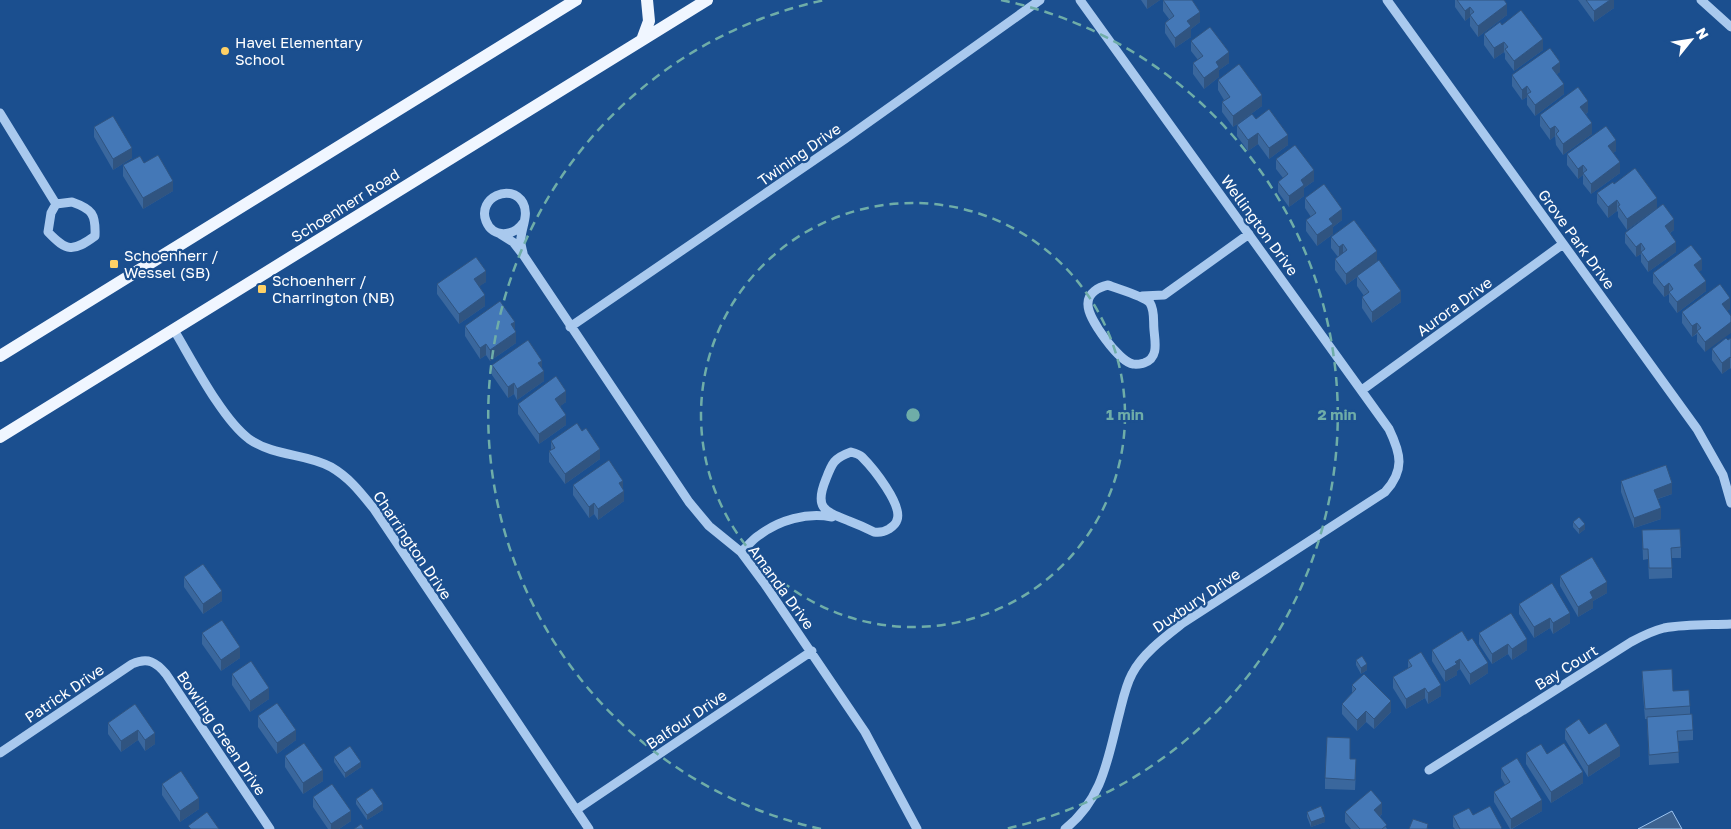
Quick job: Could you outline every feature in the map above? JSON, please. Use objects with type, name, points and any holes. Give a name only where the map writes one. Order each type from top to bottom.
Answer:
[{"type":"main road","points":[[0,356],[576,0]]},
{"type":"main road","points":[[642,40],[649,21],[647,0]]},
{"type":"main road","name":"Schoenherr Road","points":[[0,437],[707,0]]},
{"type":"street","name":"Twining Drive","points":[[570,326],[845,140],[1040,0]]},
{"type":"street","name":"Wellington Drive","points":[[1080,0],[1389,429],[1397,446],[1400,460],[1398,473]]},
{"type":"street","name":"Grove Park Drive","points":[[1387,0],[1697,429],[1723,475],[1731,503]]},
{"type":"street","points":[[1702,0],[1731,27]]},
{"type":"street","points":[[0,113],[56,204]]},
{"type":"street","points":[[524,223],[514,232],[500,234],[489,226],[485,214],[488,201],[499,193],[513,194],[523,203],[525,210],[524,223],[520,240],[524,256]]},
{"type":"street","points":[[72,202],[87,207],[95,220],[95,236],[81,246],[68,248],[58,242],[48,232],[51,213],[56,204],[72,202]]},
{"type":"street","name":"Amanda Drive","points":[[500,234],[513,242],[524,256],[689,502],[709,526],[741,552],[812,651],[865,732],[918,829]]},
{"type":"street","points":[[1154,320],[1164,295],[1249,234]]},
{"type":"street","name":"Aurora Drive","points":[[1362,390],[1563,244]]},
{"type":"street","points":[[1108,285],[1140,296],[1151,304],[1154,320],[1156,348],[1153,357],[1142,364],[1130,364],[1112,347],[1093,319],[1087,306],[1088,298],[1099,287],[1108,285]]},
{"type":"street","points":[[1140,296],[1164,295]]},
{"type":"street","name":"Charrington Drive","points":[[174,330],[232,423],[248,438],[268,450],[330,466],[351,481],[374,510],[589,829]]},
{"type":"street","points":[[741,552],[758,536],[770,529],[808,515],[820,514],[836,517],[880,533],[893,526],[897,520],[897,508],[887,489],[860,455],[851,452],[837,458],[832,464],[822,489],[808,515]]},
{"type":"street","name":"Duxbury Drive","points":[[1065,829],[1076,820],[1090,803],[1100,785],[1122,702],[1132,674],[1156,644],[1182,623],[1374,500],[1392,484],[1398,473]]},
{"type":"street","points":[[822,489],[821,499],[823,507],[829,514],[836,517]]},
{"type":"street","name":"Bay Court","points":[[1429,770],[1643,636],[1663,628],[1731,624]]},
{"type":"street","name":"Balfour Drive","points":[[576,810],[812,651]]},
{"type":"street","name":"Patrick Drive","points":[[0,753],[132,664],[146,660]]},
{"type":"street","name":"Bowling Green Drive","points":[[146,660],[154,662],[166,674],[270,829]]},
{"type":"water","points":[[1672,811],[1682,829],[1638,829]]},
{"type":"building","points":[[1163,0],[1192,0],[1200,12],[1187,21],[1191,26],[1175,38],[1165,23],[1174,16]]},
{"type":"building","points":[[1457,0],[1504,0],[1507,4],[1478,26],[1470,15],[1474,12],[1470,7],[1465,11]]},
{"type":"building","points":[[1586,0],[1610,0],[1594,11]]},
{"type":"building","points":[[1521,10],[1543,39],[1514,61],[1505,49],[1508,47],[1504,42],[1494,48],[1484,34],[1500,22],[1502,25]]},
{"type":"building","points":[[1210,27],[1229,52],[1216,62],[1219,67],[1204,78],[1193,63],[1203,56],[1191,41]]},
{"type":"building","points":[[1550,48],[1560,62],[1552,68],[1564,84],[1535,105],[1527,94],[1531,92],[1527,86],[1522,90],[1512,75]]},
{"type":"building","points":[[1239,64],[1262,95],[1233,116],[1222,102],[1230,97],[1218,80]]},
{"type":"building","points":[[1578,87],[1588,101],[1580,107],[1592,123],[1563,144],[1556,134],[1559,131],[1555,126],[1550,129],[1540,115]]},
{"type":"building","points":[[1269,109],[1288,135],[1269,148],[1258,133],[1248,140],[1237,125],[1252,114],[1256,119]]},
{"type":"building","points":[[113,116],[132,148],[113,159],[94,127]]},
{"type":"building","points":[[1606,126],[1616,140],[1608,146],[1620,162],[1591,184],[1583,173],[1587,170],[1583,165],[1578,169],[1567,154]]},
{"type":"building","points":[[1295,145],[1314,170],[1301,180],[1304,185],[1289,196],[1278,182],[1288,174],[1276,159]]},
{"type":"building","points":[[158,155],[173,181],[143,198],[123,165],[140,156],[144,163]]},
{"type":"building","points":[[1635,168],[1657,198],[1627,219],[1618,206],[1620,205],[1617,200],[1608,207],[1597,193],[1613,182],[1614,184]]},
{"type":"building","points":[[1324,184],[1342,209],[1329,219],[1333,224],[1317,235],[1306,220],[1316,213],[1305,198]]},
{"type":"building","points":[[1663,204],[1674,219],[1665,226],[1676,242],[1648,262],[1641,252],[1645,249],[1641,243],[1636,247],[1625,233]]},
{"type":"building","points":[[1354,220],[1377,251],[1346,274],[1335,259],[1347,250],[1343,244],[1339,247],[1331,237]]},
{"type":"building","points":[[1691,245],[1702,259],[1694,265],[1706,281],[1677,302],[1669,292],[1673,289],[1669,283],[1664,287],[1653,273]]},
{"type":"building","points":[[476,257],[486,271],[474,279],[485,295],[459,314],[437,284]]},
{"type":"building","points":[[1379,260],[1401,291],[1372,312],[1362,297],[1369,292],[1357,276]]},
{"type":"building","points":[[1720,284],[1730,298],[1722,304],[1731,316],[1731,322],[1705,342],[1697,331],[1701,328],[1697,323],[1692,326],[1682,312]]},
{"type":"building","points":[[500,301],[515,322],[511,324],[516,332],[490,350],[486,344],[480,348],[465,326]]},
{"type":"building","points":[[1726,338],[1728,340],[1731,338],[1731,358],[1722,363],[1712,349]]},
{"type":"building","points":[[528,340],[542,361],[538,363],[544,371],[517,389],[514,383],[508,387],[492,365]]},
{"type":"building","points":[[556,376],[566,391],[555,399],[566,415],[539,434],[518,404]]},
{"type":"building","points":[[577,423],[582,431],[586,428],[600,449],[565,474],[549,451],[555,448],[551,441]]},
{"type":"building","points":[[609,460],[623,481],[619,483],[624,491],[598,509],[594,503],[589,507],[573,485]]},
{"type":"building","points":[[1666,465],[1672,483],[1654,490],[1661,508],[1634,518],[1621,481]]},
{"type":"building","points":[[1579,517],[1585,524],[1579,529],[1573,522]]},
{"type":"building","points":[[1680,529],[1681,547],[1671,548],[1672,568],[1649,568],[1648,549],[1643,549],[1642,530]]},
{"type":"building","points":[[1592,557],[1607,582],[1590,592],[1593,598],[1578,607],[1560,576]]},
{"type":"building","points":[[203,564],[222,591],[203,604],[184,577]]},
{"type":"building","points":[[1552,583],[1570,613],[1553,623],[1550,618],[1534,627],[1519,604]]},
{"type":"building","points":[[1511,613],[1527,639],[1512,649],[1508,644],[1492,654],[1479,633]]},
{"type":"building","points":[[222,620],[240,647],[221,660],[202,633]]},
{"type":"building","points":[[1462,631],[1468,641],[1472,638],[1488,663],[1470,674],[1460,659],[1455,662],[1457,664],[1445,671],[1432,650]]},
{"type":"building","points":[[1421,652],[1441,685],[1428,693],[1425,688],[1406,699],[1393,677],[1412,666],[1408,660]]},
{"type":"building","points":[[1362,656],[1367,664],[1361,668],[1356,660]]},
{"type":"building","points":[[251,661],[269,688],[250,701],[232,674]]},
{"type":"building","points":[[1672,669],[1673,691],[1689,690],[1690,706],[1645,709],[1642,671]]},
{"type":"building","points":[[1364,674],[1391,701],[1374,719],[1366,711],[1357,720],[1342,704],[1356,689],[1352,685]]},
{"type":"building","points":[[277,703],[296,730],[277,743],[258,716]]},
{"type":"building","points":[[135,704],[155,733],[145,740],[138,730],[121,741],[108,723]]},
{"type":"building","points":[[1692,714],[1693,730],[1677,731],[1679,752],[1649,755],[1647,717]]},
{"type":"building","points":[[1579,719],[1589,734],[1606,723],[1620,746],[1588,766],[1565,729]]},
{"type":"building","points":[[1327,737],[1350,738],[1350,759],[1356,759],[1355,780],[1325,778]]},
{"type":"building","points":[[304,743],[323,770],[303,783],[285,756]]},
{"type":"building","points":[[1564,743],[1583,772],[1551,792],[1526,753],[1541,744],[1547,754]]},
{"type":"building","points":[[350,746],[361,762],[345,773],[334,757]]},
{"type":"building","points":[[1517,758],[1542,800],[1511,819],[1494,792],[1510,782],[1501,768]]},
{"type":"building","points":[[181,771],[199,798],[180,811],[162,784]]},
{"type":"building","points":[[332,784],[351,811],[331,824],[313,797]]},
{"type":"building","points":[[372,788],[383,804],[367,815],[356,799]]},
{"type":"building","points":[[1371,790],[1382,803],[1374,810],[1387,825],[1382,829],[1360,829],[1345,812]]},
{"type":"building","points":[[1321,806],[1325,817],[1311,822],[1307,812]]},
{"type":"building","points":[[1490,806],[1501,829],[1460,829],[1453,816],[1469,808],[1473,815]]},
{"type":"building","points":[[207,812],[219,829],[191,829],[188,826]]},
{"type":"building","points":[[1413,819],[1428,824],[1427,829],[1409,829]]},
{"type":"building","points":[[361,824],[364,829],[354,829]]},
{"type":"place","name":"Havel Elementary School","points":[[225,51]]},
{"type":"place","name":"Schoenherr / Wessel (SB)","points":[[114,264]]},
{"type":"place","name":"Schoenherr / Charrington (NB)","points":[[262,289]]}]
